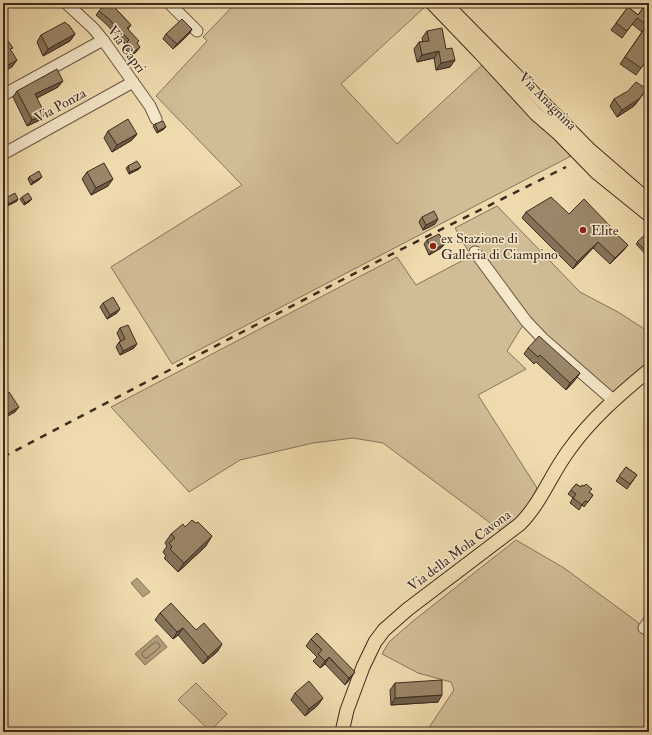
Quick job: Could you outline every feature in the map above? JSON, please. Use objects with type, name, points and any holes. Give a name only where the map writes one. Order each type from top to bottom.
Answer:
[{"type":"main road","name":"Via Anagnina","points":[[432,3],[536,114],[558,133],[597,173],[641,199]]},
{"type":"main road","name":"Via Anagnina","points":[[445,3],[590,150],[641,199],[649,215]]},
{"type":"main road","name":"Via della Mola Cavona","points":[[342,732],[347,710],[360,674],[379,636],[401,614],[510,533],[523,521],[535,506],[568,450],[613,400],[649,370]]},
{"type":"street","name":"Via Capri","points":[[66,3],[93,28],[103,40],[150,106],[156,118]]},
{"type":"street","points":[[169,3],[197,31]]},
{"type":"street","points":[[3,95],[103,40]]},
{"type":"street","name":"Via Ponza","points":[[3,154],[133,82]]},
{"type":"street","points":[[475,252],[526,321],[543,339],[613,400]]},
{"type":"shaded area","points":[[236,3],[423,3],[426,6],[341,84],[397,144],[482,65],[571,156],[172,364],[111,267],[242,185],[156,96],[207,41],[203,37]]},
{"type":"shaded area","points":[[497,206],[580,292],[618,312],[649,332],[649,363],[613,394],[549,340],[528,317],[507,351],[526,369],[478,395],[537,488],[530,504],[521,515],[501,531],[383,443],[353,438],[313,443],[240,460],[189,492],[111,407],[397,257],[416,285],[471,256],[455,228]]},
{"type":"shaded area","points":[[516,540],[564,568],[636,621],[649,633],[649,732],[426,732],[454,690],[451,682],[418,673],[382,654],[389,642],[413,621]]},
{"type":"shaded area","points":[[196,683],[227,714],[210,731],[178,700]]},
{"type":"water","points":[[137,578],[150,592],[143,597],[131,583]]},
{"type":"water","points":[[157,635],[167,647],[145,665],[135,654]]},
{"type":"building","points":[[106,3],[120,3],[116,9],[131,25],[127,28],[139,41],[137,43],[140,47],[135,51],[127,42],[129,40],[99,11]]},
{"type":"building","points":[[646,4],[649,7],[649,56],[641,68],[625,57],[647,25],[637,18],[627,31],[616,23],[628,7],[638,15]]},
{"type":"building","points":[[182,19],[192,29],[177,44],[166,34]]},
{"type":"building","points":[[65,22],[75,34],[48,49],[41,35]]},
{"type":"building","points":[[442,28],[446,49],[452,48],[455,60],[441,63],[439,51],[422,55],[419,42],[429,41],[427,31]]},
{"type":"building","points":[[8,41],[13,48],[10,49],[17,60],[3,68],[3,44]]},
{"type":"building","points":[[57,69],[63,81],[35,94],[45,114],[32,120],[17,91]]},
{"type":"building","points":[[636,82],[647,89],[639,99],[622,110],[614,99],[628,91]]},
{"type":"building","points":[[128,119],[137,134],[117,145],[108,131]]},
{"type":"building","points":[[163,121],[166,127],[158,131],[155,124]]},
{"type":"building","points":[[137,161],[141,167],[130,172],[128,166]]},
{"type":"building","points":[[104,163],[113,179],[96,188],[87,172]]},
{"type":"building","points":[[39,171],[42,177],[33,182],[29,177]]},
{"type":"building","points":[[15,193],[18,199],[9,204],[6,198]]},
{"type":"building","points":[[28,193],[32,199],[25,203],[22,197]]},
{"type":"building","points":[[551,197],[569,214],[584,199],[612,228],[611,229],[628,245],[615,258],[598,242],[577,262],[526,212]]},
{"type":"building","points":[[434,211],[438,219],[426,225],[422,217]]},
{"type":"building","points":[[649,231],[649,254],[637,242]]},
{"type":"building","points":[[439,234],[445,244],[433,250],[427,240]]},
{"type":"building","points":[[113,297],[120,309],[110,315],[103,303]]},
{"type":"building","points":[[128,325],[137,344],[123,351],[119,342],[125,339],[120,328]]},
{"type":"building","points":[[539,336],[580,373],[570,383],[540,355],[538,357],[528,348]]},
{"type":"building","points":[[9,392],[19,407],[3,416],[3,395]]},
{"type":"building","points":[[626,467],[637,475],[630,484],[619,476]]},
{"type":"building","points":[[576,484],[581,487],[582,485],[584,486],[586,484],[592,489],[589,492],[593,495],[588,502],[585,501],[582,505],[573,498],[576,494],[571,490]]},
{"type":"building","points":[[192,520],[196,523],[198,522],[212,536],[184,563],[170,549],[172,547],[169,543],[175,538],[171,534],[183,524],[185,527]]},
{"type":"building","points":[[171,603],[196,630],[204,623],[222,644],[208,657],[183,628],[177,632],[160,613]]},
{"type":"building","points":[[317,633],[355,672],[349,678],[329,657],[325,661],[318,654],[322,650],[311,639]]},
{"type":"building","points":[[442,680],[442,695],[395,698],[395,683]]},
{"type":"building","points":[[309,681],[323,698],[309,709],[295,693]]},
{"type":"railway","points":[[3,457],[384,258],[566,167]]},
{"type":"place","name":"Elite","points":[[583,230]]},
{"type":"place","name":"ex Stazione di Galleria di Ciampino","points":[[433,246]]}]
